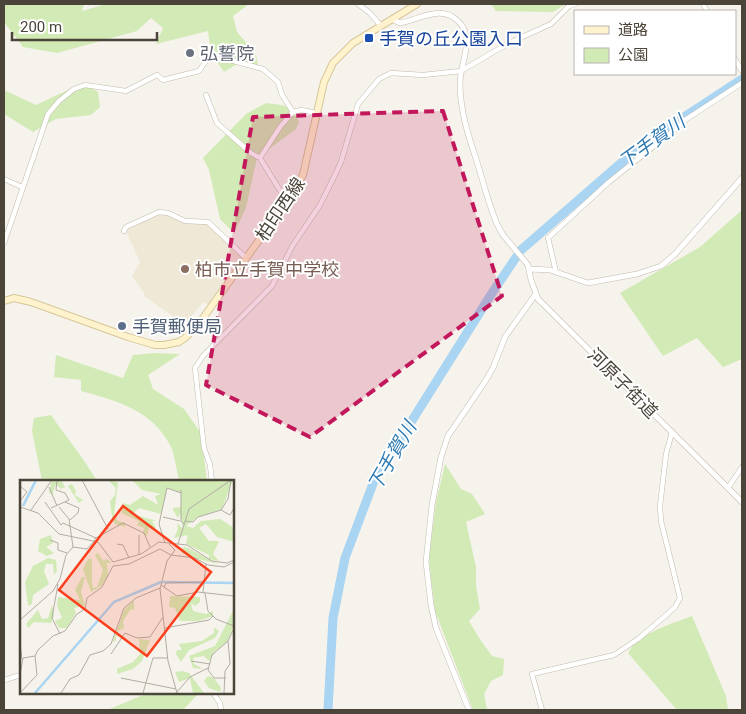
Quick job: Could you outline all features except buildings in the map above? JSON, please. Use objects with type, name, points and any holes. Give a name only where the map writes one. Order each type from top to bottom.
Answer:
[{"type":"main road","name":"柏印西線","points":[[4,301],[14,298],[21,299],[141,342],[155,345],[171,344],[185,338],[198,325],[288,200],[303,175],[324,82],[333,63],[346,49],[417,4]]},
{"type":"street","points":[[358,4],[370,13],[381,26]]},
{"type":"street","points":[[212,480],[210,465],[204,448],[195,368],[204,356],[272,286],[294,245],[320,205],[333,179],[341,162],[358,104],[368,90],[379,79],[391,73],[423,75],[461,71],[499,49],[551,24],[569,6],[575,4]]},
{"type":"street","points":[[392,19],[400,22],[441,13],[454,18],[463,27],[467,42],[461,71],[460,95],[463,118],[491,210],[503,235],[530,269],[530,280],[535,295],[505,337],[486,380],[448,436],[441,457],[432,505],[426,562],[431,605],[436,628],[470,710]]},
{"type":"street","points":[[4,243],[48,114],[59,101],[74,89],[85,85],[126,91],[157,74],[163,80],[200,71],[208,58],[230,60],[263,69],[275,78],[293,112]]},
{"type":"street","points":[[556,272],[548,238],[609,182],[685,120],[742,83]]},
{"type":"street","points":[[206,95],[217,123],[251,153],[260,158],[288,200]]},
{"type":"street","points":[[260,158],[293,112],[301,110],[317,113]]},
{"type":"street","points":[[530,269],[556,272],[588,283],[637,274],[661,266],[675,254],[742,178]]},
{"type":"street","points":[[4,179],[22,187]]},
{"type":"street","points":[[124,232],[126,227],[158,212],[163,212],[185,221],[208,222],[246,258]]},
{"type":"street","name":"河原子街道","points":[[535,295],[742,502]]},
{"type":"street","points":[[542,710],[532,674],[614,655],[638,639],[664,617],[680,598],[661,521],[660,506],[666,454],[672,432]]},
{"type":"street","points":[[728,488],[742,467]]},
{"type":"street","points":[[4,680],[20,675]]},
{"type":"street","points":[[214,694],[220,703],[221,710]]},
{"type":"highlighted area","points":[[443,111],[502,296],[310,437],[206,385],[253,117]]},
{"type":"shaded area","name":"柏市立手賀中学校","points":[[161,213],[191,224],[205,223],[209,225],[241,255],[241,259],[208,305],[203,302],[186,323],[183,323],[144,296],[145,294],[132,276],[140,262],[126,231],[128,228]]},
{"type":"green space","points":[[4,4],[84,4],[82,11],[106,4],[249,4],[233,16],[237,32],[256,54],[258,66],[237,64],[224,72],[211,53],[208,31],[156,44],[163,28],[151,18],[137,31],[57,53],[23,47],[4,22]]},
{"type":"green space","points":[[491,4],[566,4],[553,12],[496,11]]},
{"type":"green space","points":[[83,83],[98,92],[100,107],[91,115],[56,119],[33,132],[4,114],[4,90],[36,105]]},
{"type":"green space","points":[[266,103],[290,108],[299,122],[296,129],[257,158],[246,208],[234,233],[220,219],[209,170],[203,158],[246,114]]},
{"type":"green space","points":[[742,210],[742,359],[723,367],[697,338],[663,356],[620,293],[700,247]]},
{"type":"green space","points":[[155,353],[180,354],[148,375],[153,389],[184,409],[201,433],[207,480],[179,480],[171,447],[163,434],[144,416],[121,403],[81,391],[81,380],[54,377],[56,355],[123,378],[133,355]]},
{"type":"green space","points":[[51,415],[96,480],[42,480],[32,431],[34,418]]},
{"type":"green space","points":[[445,464],[461,489],[472,494],[485,514],[466,522],[476,567],[476,586],[480,609],[469,621],[492,656],[504,659],[503,675],[491,681],[484,694],[487,710],[473,710],[435,611],[429,558],[436,502]]},
{"type":"green space","points":[[692,616],[726,696],[728,710],[677,710],[628,653],[639,640],[647,635]]},
{"type":"green space","points":[[146,694],[198,694],[183,710],[107,710]]},
{"type":"waterway","name":"下手賀川","points":[[521,250],[643,144],[742,79]]},
{"type":"waterway","name":"下手賀川","points":[[328,710],[333,618],[345,558],[374,481],[517,256]]},
{"type":"place","name":"手賀の丘公園入口","points":[[369,38]]},
{"type":"place","name":"弘誓院","points":[[190,53]]},
{"type":"place","name":"柏市立手賀中学校","points":[[185,269]]},
{"type":"place","name":"手賀郵便局","points":[[122,326]]}]
